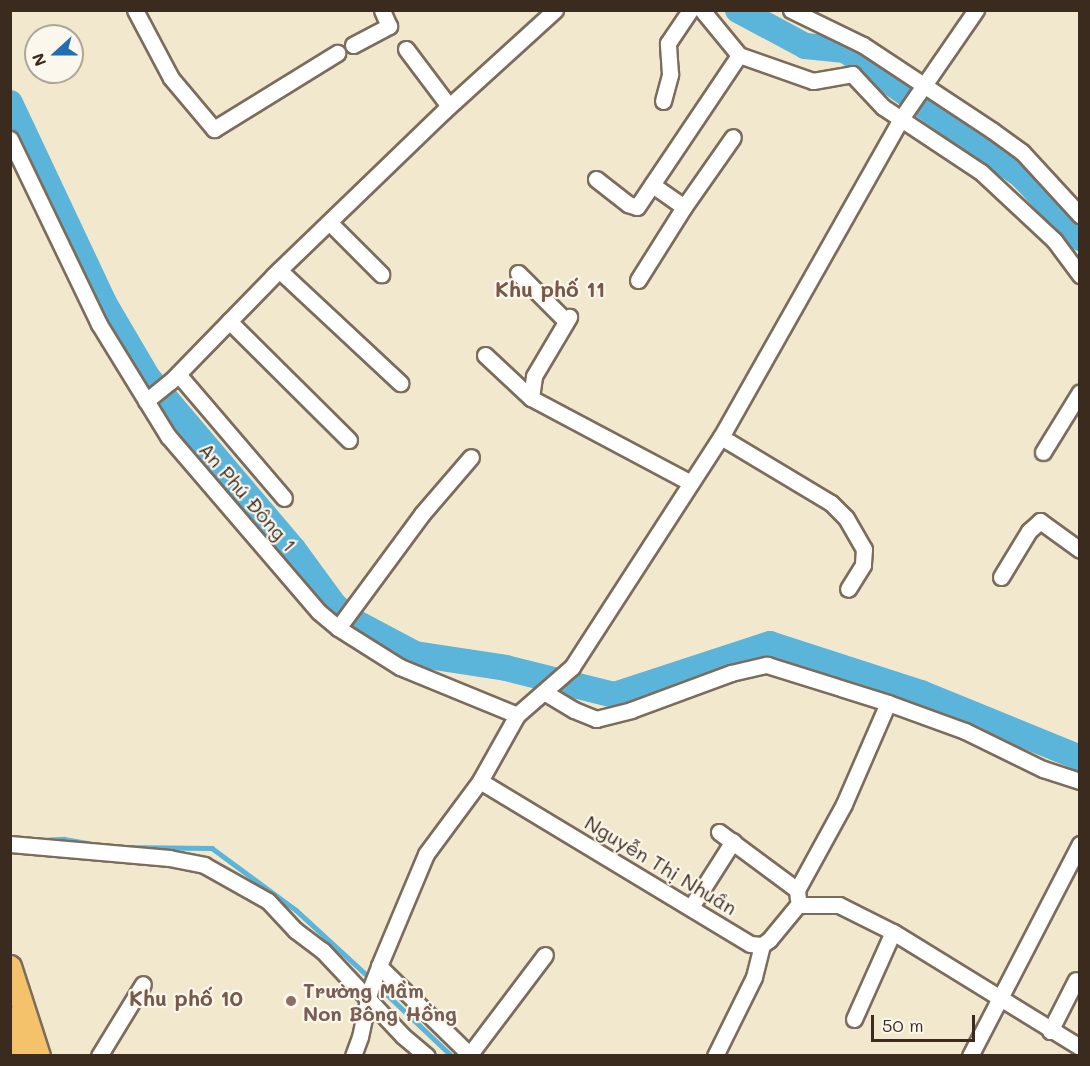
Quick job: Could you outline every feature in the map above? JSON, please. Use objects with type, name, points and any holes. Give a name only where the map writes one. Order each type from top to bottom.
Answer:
[{"type":"highway","points":[[10,966],[39,1056]]},
{"type":"highway","points":[[10,1017],[22,1056]]},
{"type":"street","points":[[135,10],[171,78],[214,129],[337,52]]},
{"type":"street","points":[[353,45],[389,26],[382,10]]},
{"type":"street","points":[[150,397],[175,377],[279,270],[450,106],[555,10]]},
{"type":"street","points":[[663,100],[670,74],[668,43],[690,10]]},
{"type":"street","points":[[702,10],[739,55],[813,81],[852,75],[883,107],[903,117],[981,172],[1054,240],[1080,274]]},
{"type":"street","points":[[791,10],[863,45],[921,89],[993,130],[1022,153],[1080,214]]},
{"type":"street","points":[[353,1056],[378,970],[426,854],[480,781],[517,715],[572,668],[721,437],[787,316],[903,117],[976,10]]},
{"type":"street","points":[[406,49],[450,106]]},
{"type":"street","points":[[596,179],[628,204],[637,207],[739,55]]},
{"type":"street","points":[[639,280],[684,207],[733,137]]},
{"type":"street","name":"An Phú Đông 1","points":[[10,139],[99,324],[150,397],[175,444],[319,612],[341,624],[400,667],[517,715]]},
{"type":"street","points":[[652,185],[684,207]]},
{"type":"street","points":[[329,222],[381,274]]},
{"type":"street","points":[[279,270],[400,383]]},
{"type":"street","points":[[518,273],[567,319],[534,376],[531,398]]},
{"type":"street","points":[[229,321],[349,440]]},
{"type":"street","points":[[485,355],[531,398],[691,483]]},
{"type":"street","points":[[175,377],[284,498]]},
{"type":"street","points":[[1043,452],[1080,392]]},
{"type":"street","points":[[721,437],[831,502],[846,518],[864,549],[863,565],[848,589]]},
{"type":"street","points":[[341,624],[422,513],[471,457]]},
{"type":"street","points":[[1000,576],[1029,531],[1040,522],[1080,550]]},
{"type":"street","points":[[547,689],[574,710],[596,718],[631,710],[731,673],[766,665],[888,703],[965,731],[1043,769],[1080,781]]},
{"type":"street","points":[[715,1056],[754,977],[762,945],[798,898],[844,804],[888,703]]},
{"type":"street","name":"Nguyễn Thị Nhuần","points":[[480,781],[750,944],[762,945]]},
{"type":"street","points":[[719,831],[798,898],[839,904],[893,932],[1001,997],[1050,1031],[1080,1047]]},
{"type":"street","points":[[691,907],[733,841]]},
{"type":"street","points":[[10,844],[168,858],[204,865],[268,901],[295,930],[322,950],[370,995],[403,1036],[427,1056]]},
{"type":"street","points":[[970,1056],[1080,844]]},
{"type":"street","points":[[854,1019],[893,932]]},
{"type":"street","points":[[378,970],[470,1055],[545,955]]},
{"type":"street","points":[[1050,1031],[1076,980]]},
{"type":"street","points":[[99,1056],[143,984]]},
{"type":"waterway","points":[[738,10],[805,46],[845,50],[1022,176],[1080,238]]},
{"type":"waterway","points":[[10,103],[104,303],[148,378],[293,549],[334,605],[351,620],[415,654],[506,668],[614,695],[770,644],[921,693],[1080,758]]},
{"type":"waterway","points":[[42,840],[64,839],[99,845]]},
{"type":"waterway","points":[[120,847],[212,848],[296,910],[370,978]]},
{"type":"waterway","points":[[376,984],[452,1056]]},
{"type":"place","name":"Trường Mầm Non Bông Hồng","points":[[291,1001]]},
{"type":"district","name":"Khu phố 11","points":[[550,289]]},
{"type":"district","name":"Khu phố 10","points":[[186,998]]}]
